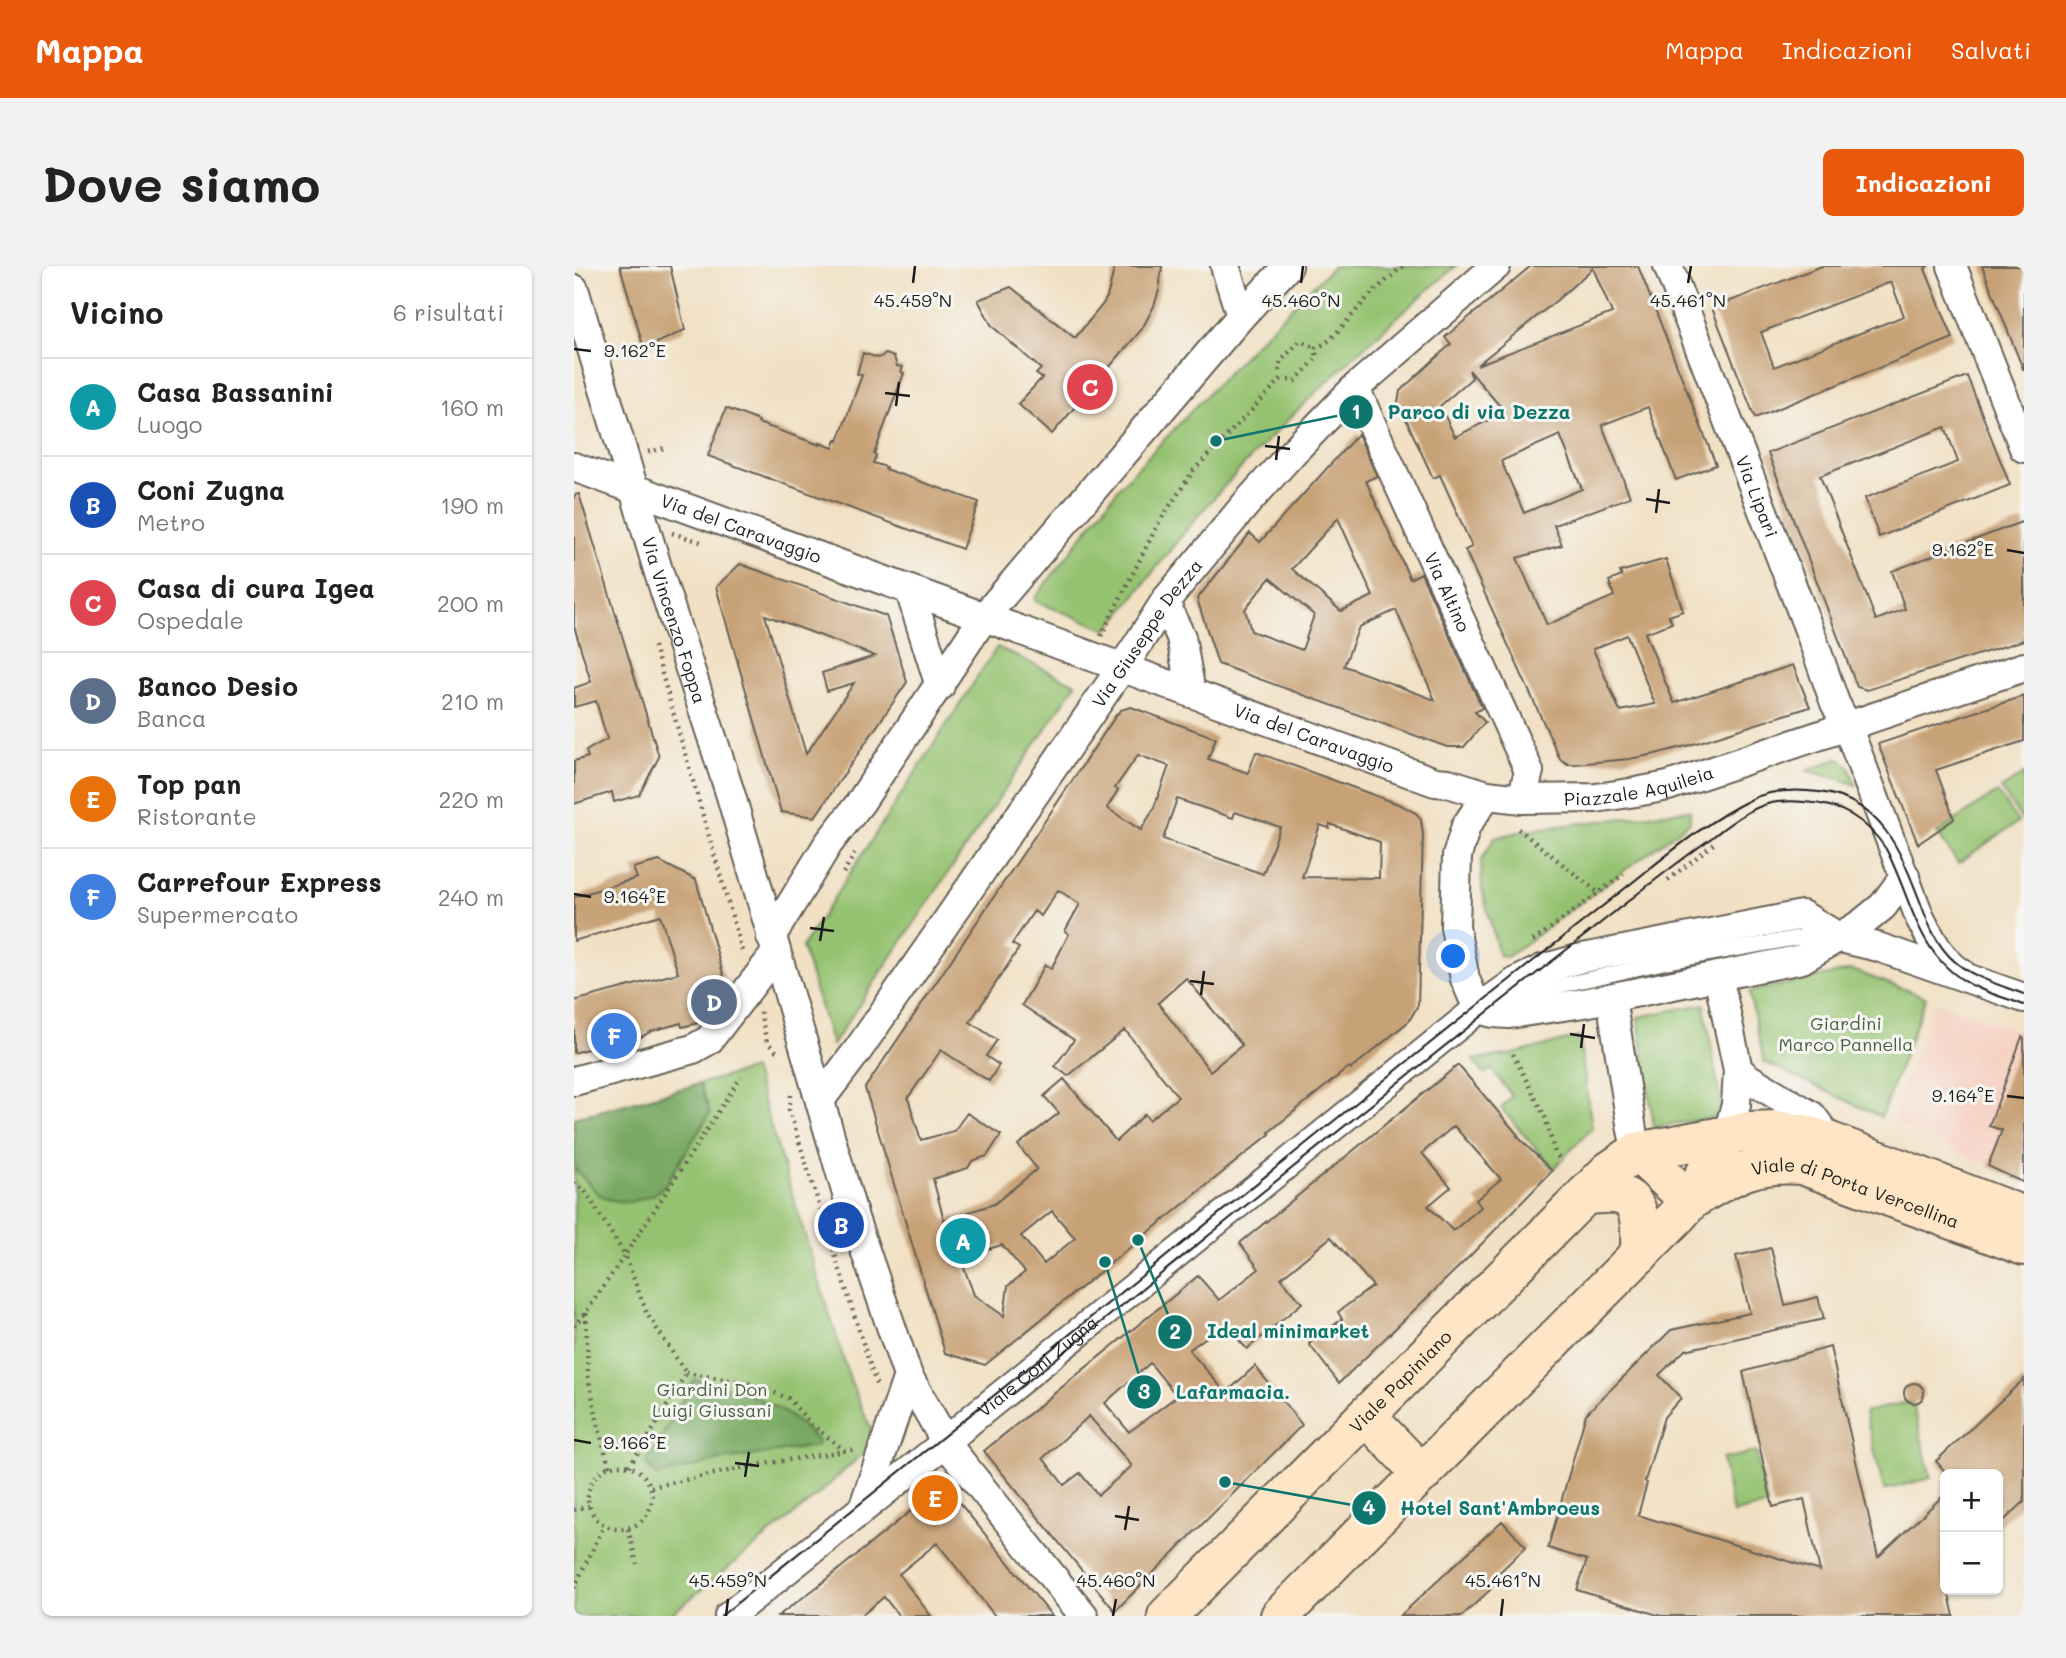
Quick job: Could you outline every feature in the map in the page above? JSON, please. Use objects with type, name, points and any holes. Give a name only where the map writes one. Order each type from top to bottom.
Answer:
[{"type":"main road","name":"Viale di Porta Vercellina","points":[[1637,1152],[1750,1131],[1776,1130],[1802,1134],[1831,1142],[2024,1216]]},
{"type":"main road","points":[[1280,1616],[1679,1214],[1690,1201],[1727,1136]]},
{"type":"main road","name":"Viale Papiniano","points":[[1167,1616],[1609,1171],[1637,1152]]},
{"type":"main road","points":[[1637,1152],[1690,1201]]},
{"type":"main road","name":"Viale di Porta Vercellina","points":[[1690,1201],[1744,1170],[1779,1164],[1802,1165],[2024,1247]]},
{"type":"main road","points":[[1585,1195],[1616,1194],[1629,1199],[1640,1217],[1640,1254]]},
{"type":"main road","points":[[1366,1416],[1422,1474]]},
{"type":"street","points":[[1225,266],[1241,316]]},
{"type":"street","points":[[574,1081],[692,1049],[709,1040],[749,972],[773,945],[828,844],[860,803],[984,617],[1241,316],[1288,266]]},
{"type":"street","name":"Via Giuseppe Dezza","points":[[820,1100],[858,1050],[1166,600],[1246,504],[1355,388],[1496,266]]},
{"type":"street","name":"Via Lipari","points":[[1668,266],[1835,703],[1847,726]]},
{"type":"street","points":[[1952,266],[2024,448]]},
{"type":"street","name":"Via Vincenzo Foppa","points":[[574,289],[731,796],[854,1218],[908,1376],[946,1442],[1084,1616]]},
{"type":"street","name":"Via Altino","points":[[1355,388],[1529,771],[1522,799]]},
{"type":"street","name":"Via del Caravaggio","points":[[574,467],[1435,782],[1448,783],[1487,795]]},
{"type":"street","points":[[910,591],[940,686]]},
{"type":"street","points":[[1166,600],[1181,637],[1191,693]]},
{"type":"street","name":"Piazzale Aquileia","points":[[1487,795],[1522,799],[1596,798],[1668,786],[2024,667]]},
{"type":"street","points":[[1847,726],[1920,918],[1953,973]]},
{"type":"street","points":[[1435,782],[1458,807],[1466,826]]},
{"type":"street","points":[[1478,1009],[1465,979],[1455,927],[1457,856],[1466,826],[1487,795]]},
{"type":"street","points":[[1478,1009],[1508,1014],[1611,998],[1802,959],[1861,924],[1884,905],[1905,876]]},
{"type":"street","points":[[1478,1009],[1516,982],[1542,969],[1802,915],[1840,938],[1878,947],[2024,998]]},
{"type":"street","points":[[1718,976],[1738,1070],[1736,1105],[1727,1136]]},
{"type":"street","points":[[1611,998],[1637,1152]]},
{"type":"street","name":"Viale Coni Zugna","points":[[729,1616],[1478,1009]]},
{"type":"street","points":[[1738,1070],[1812,1116],[1831,1142]]},
{"type":"street","points":[[864,1506],[908,1376]]},
{"type":"path","points":[[1279,371],[1280,362],[1300,341],[1315,348],[1331,339],[1372,293],[1403,266]]},
{"type":"path","points":[[1101,637],[1158,524],[1193,471],[1286,378],[1296,381],[1317,358],[1315,348]]},
{"type":"path","points":[[647,452],[665,447]]},
{"type":"path","points":[[651,638],[749,972]]},
{"type":"path","points":[[1518,828],[1599,893]]},
{"type":"path","points":[[1668,880],[1717,841]]},
{"type":"path","points":[[1533,941],[1624,874]]},
{"type":"path","points":[[1513,1054],[1545,1117],[1555,1153],[1562,1162]]},
{"type":"path","points":[[574,1326],[625,1255],[741,1077]]},
{"type":"path","points":[[574,1183],[584,1191],[625,1255],[647,1314],[686,1373],[748,1383],[788,1398],[811,1424],[846,1451],[757,1465],[651,1488]]},
{"type":"path","points":[[586,1312],[588,1376],[610,1467]]},
{"type":"path","points":[[629,1466],[686,1373]]},
{"type":"path","points":[[629,1466],[646,1478],[651,1488],[652,1505],[636,1526],[615,1529],[604,1526],[592,1514],[589,1506],[588,1496],[594,1478],[610,1467],[629,1466]]},
{"type":"path","points":[[574,1510],[589,1506]]},
{"type":"path","points":[[574,1588],[604,1526]]},
{"type":"path","points":[[628,1529],[637,1563]]},
{"type":"shaded area","points":[[1935,1001],[2024,1033],[2024,1183],[1892,1121]]},
{"type":"green space","points":[[1333,266],[1456,266],[1357,353],[1233,476],[1191,524],[1108,630],[1035,601],[1122,484]]},
{"type":"green space","points":[[997,647],[1076,684],[832,1045],[802,947]]},
{"type":"green space","points":[[1836,759],[1848,765],[1856,785],[1807,771]]},
{"type":"green space","points":[[2024,774],[2024,819],[2022,820],[2001,789]]},
{"type":"green space","points":[[1997,792],[2018,822],[1958,863],[1937,833]]},
{"type":"green space","points":[[1690,810],[1690,822],[1507,957],[1499,956],[1482,889],[1481,861],[1494,838],[1527,830]]},
{"type":"green space","name":"Giardini Marco Pannella","points":[[1852,970],[1926,997],[1881,1117],[1764,1062],[1749,992]]},
{"type":"green space","points":[[1704,1004],[1723,1116],[1654,1127],[1638,1017]]},
{"type":"green space","points":[[1579,1037],[1592,1128],[1553,1169],[1501,1108],[1512,1096],[1491,1069],[1484,1074],[1473,1060],[1513,1054]]},
{"type":"green space","name":"Giardini Don Luigi Giussani","points":[[753,1069],[850,1380],[873,1434],[872,1445],[818,1495],[669,1616],[574,1616],[574,1118]]},
{"type":"green space","points":[[700,1084],[710,1113],[665,1185],[653,1195],[630,1202],[610,1200],[598,1194],[574,1168],[574,1118]]},
{"type":"green space","points":[[694,1379],[745,1393],[776,1408],[805,1429],[818,1442],[816,1446],[716,1461],[657,1476],[646,1464]]},
{"type":"green space","points":[[1912,1401],[1931,1478],[1884,1490],[1865,1412]]},
{"type":"green space","points":[[1756,1452],[1767,1506],[1733,1513],[1722,1459]]},
{"type":"building","points":[[620,266],[670,266],[685,330],[644,349]]},
{"type":"building","points":[[1115,266],[1162,266],[1154,306],[1142,329],[1052,434],[1018,404],[1042,378],[1036,374],[1041,369],[992,326],[978,300],[1011,287],[1075,338],[1107,297]]},
{"type":"building","points":[[1531,266],[1638,266],[1716,465],[1676,480],[1648,407],[1602,425],[1630,497],[1554,525],[1562,545],[1517,558],[1547,625],[1614,596],[1609,581],[1622,576],[1620,572],[1666,559],[1683,611],[1669,616],[1672,623],[1645,633],[1674,703],[1793,665],[1810,707],[1655,754],[1575,764],[1568,764],[1560,759],[1465,550],[1472,547],[1440,475],[1433,478],[1398,402],[1400,391],[1451,344],[1445,337]],"holes":[[[1593,268],[1612,313],[1477,365]],[[1469,370],[1505,412],[1455,437],[1440,406],[1472,378]],[[1560,435],[1582,489],[1524,513],[1501,461]],[[1627,635],[1655,704],[1620,711],[1593,649]]]},
{"type":"building","points":[[1822,266],[1928,266],[1925,269],[1953,338],[1755,418],[1712,308]],"holes":[[[1891,282],[1904,316],[1774,367],[1761,332]]]},
{"type":"building","points":[[1982,266],[2024,266],[2024,369],[2023,369]]},
{"type":"building","points":[[863,353],[878,358],[886,354],[894,357],[897,366],[903,367],[901,372],[904,373],[873,463],[979,502],[962,549],[708,456],[726,408],[759,421],[758,423],[833,448],[862,375],[857,374]]},
{"type":"building","points":[[1967,376],[2010,485],[1879,537],[1865,498],[1958,462],[1945,427],[1820,476],[1876,620],[1905,609],[1892,571],[2024,521],[2024,640],[1867,690],[1857,687],[1768,453]]},
{"type":"building","points":[[1358,434],[1377,476],[1366,481],[1410,579],[1421,573],[1482,708],[1475,712],[1485,722],[1464,747],[1447,747],[1218,664],[1197,599],[1250,533],[1260,542]],"holes":[[[1338,518],[1373,596],[1341,611],[1292,569]],[[1270,578],[1314,615],[1302,650],[1251,631],[1245,609]],[[1396,610],[1435,700],[1344,666],[1359,627]]]},
{"type":"building","points":[[579,494],[659,757],[639,795],[614,802],[612,792],[574,804],[574,761],[588,757],[586,751],[607,739],[596,701],[574,707],[574,688],[591,682],[574,626],[574,495]]},
{"type":"building","points":[[740,564],[886,616],[907,682],[815,817],[781,812],[716,587]],"holes":[[[765,615],[875,656],[822,673],[827,691],[854,683],[806,754]]]},
{"type":"building","points":[[2024,696],[2024,741],[1936,770],[1954,819],[1918,844],[1878,744]]},
{"type":"building","points":[[1131,707],[1216,738],[1208,759],[1248,773],[1256,752],[1401,805],[1417,814],[1421,820],[1423,834],[1418,1005],[1409,1021],[985,1365],[945,1353],[865,1088],[1121,710]],"holes":[[[1138,755],[1169,766],[1153,810],[1141,830],[1107,808],[1118,790],[1115,788]],[[1177,799],[1233,818],[1235,812],[1280,827],[1263,874],[1163,839]],[[1330,824],[1380,842],[1379,878],[1302,877],[1320,825],[1329,828]],[[1058,890],[1080,904],[1065,931],[1069,934],[1051,969],[1045,965],[1022,1005],[1074,1040],[1055,1066],[1068,1076],[1125,1030],[1178,1097],[1149,1120],[1145,1114],[1116,1141],[1064,1079],[1044,1096],[1059,1113],[1018,1145],[1037,1169],[994,1204],[944,1220],[933,1179],[968,1168],[972,1161],[987,1156],[1001,1135],[967,1113],[954,1131],[921,1140],[908,1098],[941,1050],[989,1081],[999,1065],[986,1056],[997,1040],[970,1022],[1019,948],[1012,944],[1034,911],[1041,916]],[[1186,978],[1242,1045],[1210,1071],[1158,1003]],[[1052,1211],[1075,1238],[1044,1264],[1021,1236]],[[1002,1245],[1025,1272],[1008,1286],[1004,1316],[974,1295],[960,1257]]]},
{"type":"building","points":[[659,861],[696,880],[726,984],[715,1006],[702,1022],[682,1027],[681,1023],[601,1049],[574,1053],[574,1001],[678,973],[660,915],[574,941],[574,897],[637,878],[633,868]]},
{"type":"building","points":[[2022,1037],[2024,1183],[1988,1166],[2002,1130],[1989,1126]]},
{"type":"building","points":[[1458,1065],[1517,1136],[1552,1171],[1470,1256],[1339,1383],[1309,1344],[1342,1319],[1338,1312],[1373,1286],[1331,1237],[1281,1278],[1302,1303],[1247,1349],[1224,1324],[1189,1350],[1226,1393],[1255,1366],[1302,1425],[1115,1611],[984,1451],[1198,1276],[1219,1300],[1259,1269],[1240,1243]],"holes":[[[1454,1126],[1501,1179],[1476,1200],[1481,1207],[1453,1231],[1428,1206],[1451,1187],[1422,1153]],[[1150,1363],[1177,1396],[1129,1432],[1105,1403]],[[1089,1416],[1132,1466],[1098,1495],[1080,1473],[1064,1485],[1043,1458]]]},
{"type":"building","points":[[1771,1248],[1785,1305],[1818,1297],[1824,1319],[1685,1350],[1659,1375],[1681,1398],[1664,1417],[1638,1515],[1820,1571],[1804,1499],[1773,1507],[1743,1372],[1830,1347],[1878,1557],[1940,1499],[1940,1595],[1949,1595],[1954,1616],[1661,1616],[1577,1590],[1587,1560],[1548,1548],[1586,1414],[1671,1330],[1750,1313],[1736,1256]]},
{"type":"building","points":[[2024,1379],[2024,1502],[2003,1521],[2003,1469],[1943,1469],[1936,1461]]},
{"type":"building","points":[[1910,1383],[1918,1383],[1924,1393],[1918,1403],[1910,1403],[1904,1397],[1904,1389]]},
{"type":"building","points":[[944,1484],[1052,1616],[995,1616],[937,1543],[899,1574],[931,1616],[899,1616],[884,1597],[861,1616],[778,1616],[817,1587]]},
{"type":"building","points":[[1502,1521],[1526,1547],[1486,1585],[1490,1590],[1462,1616],[1400,1616]]},
{"type":"tram line","points":[[721,1616],[1664,857],[1716,820],[1752,799],[1776,792],[1802,790],[1841,797],[1859,806],[1874,817],[1897,848],[1932,932],[1949,956],[1974,975],[2024,994]]},
{"type":"tram line","points":[[1012,1394],[1633,897],[1731,823],[1763,805],[1788,801],[1817,803],[1841,810],[1861,821],[1886,849],[1920,928],[1942,963],[1958,977],[1978,988],[2024,1005]]},
{"type":"place","name":"Casa di cura Igea","points":[[1090,387]]},
{"type":"place","name":"Parco di via Dezza","points":[[1216,441]]},
{"type":"place","name":"Banco Desio","points":[[714,1002]]},
{"type":"place","name":"Carrefour Express","points":[[614,1036]]},
{"type":"place","name":"Coni Zugna","points":[[841,1225]]},
{"type":"place","name":"Ideal minimarket","points":[[1138,1240]]},
{"type":"place","name":"Casa Bassanini","points":[[963,1241]]},
{"type":"place","name":"Lafarmacia.","points":[[1105,1262]]},
{"type":"place","name":"Hotel Sant'Ambroeus","points":[[1225,1482]]},
{"type":"place","name":"Top pan","points":[[935,1498]]}]
